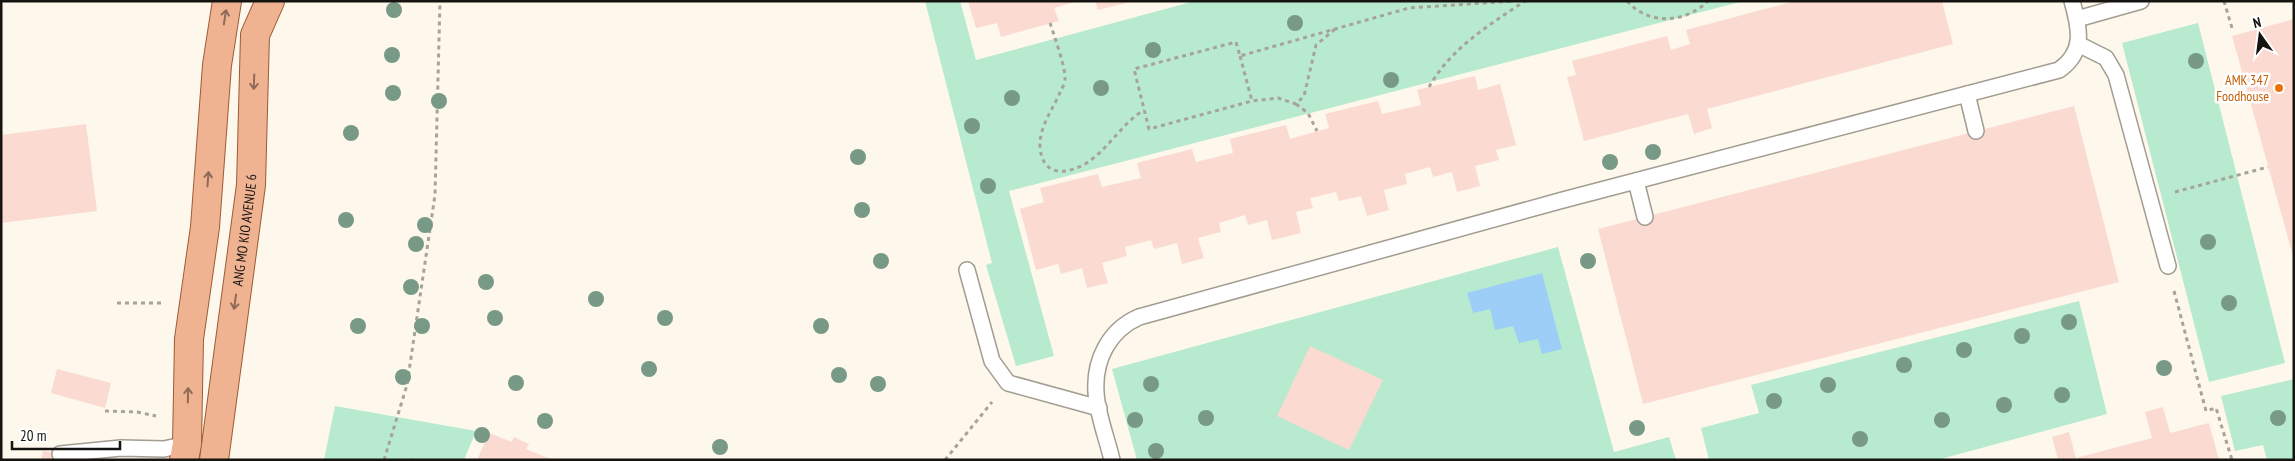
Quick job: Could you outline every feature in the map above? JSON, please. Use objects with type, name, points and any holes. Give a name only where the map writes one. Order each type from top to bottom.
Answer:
[{"type":"main road","points":[[185,452],[189,339],[204,228],[217,65],[227,1]]},
{"type":"main road","name":"ANG MO KIO AVENUE 6","points":[[214,460],[251,184],[255,35],[270,1]]},
{"type":"lane","points":[[1112,460],[1096,393],[1096,379],[1104,350],[1116,330],[1126,322],[1636,181],[2059,70],[2072,62],[2078,44],[2077,19],[2072,1]]},
{"type":"lane","points":[[2077,19],[2141,1]]},
{"type":"lane","points":[[2078,44],[2106,58],[2116,75],[2168,266]]},
{"type":"lane","points":[[1967,94],[1976,131]]},
{"type":"lane","points":[[1636,181],[1645,217]]},
{"type":"lane","points":[[967,270],[992,361],[1008,382],[1099,408]]},
{"type":"lane","points":[[60,454],[121,448],[164,449],[185,452]]},
{"type":"path","points":[[384,460],[408,385],[436,195],[440,1]]},
{"type":"path","points":[[1240,56],[1409,8],[1514,1]]},
{"type":"path","points":[[1429,87],[1444,64],[1456,51],[1491,23],[1525,1]]},
{"type":"path","points":[[1627,1],[1645,14],[1663,19],[1681,18],[1699,10],[1708,1]]},
{"type":"path","points":[[2224,1],[2232,28]]},
{"type":"path","points":[[1050,23],[1066,80],[1042,132],[1040,146],[1043,161],[1048,168],[1063,172],[1084,165],[1108,144],[1132,118],[1144,110]]},
{"type":"path","points":[[1296,104],[1304,96],[1316,45],[1335,29]]},
{"type":"path","points":[[1252,101],[1236,42],[1134,69],[1149,129],[1252,101],[1278,98],[1296,104],[1308,112],[1317,131]]},
{"type":"path","points":[[2184,189],[2268,167]]},
{"type":"path","points":[[2168,266],[2206,411],[2216,408],[2232,460]]},
{"type":"path","points":[[117,303],[156,304]]},
{"type":"path","points":[[945,460],[1008,382]]},
{"type":"path","points":[[105,411],[137,412]]},
{"type":"green space","points":[[925,1],[960,1],[976,60],[1195,1],[1744,1],[1009,191],[1054,356],[1016,366],[986,265],[992,263]]},
{"type":"green space","points":[[2198,23],[2285,363],[2209,382],[2122,43]]},
{"type":"green space","points":[[1558,247],[1614,452],[1669,437],[1676,460],[1137,460],[1112,369]]},
{"type":"green space","points":[[2079,301],[2107,414],[1937,460],[1709,460],[1701,428],[1759,413],[1751,385]]},
{"type":"green space","points":[[2294,379],[2294,460],[2267,460],[2263,445],[2235,451],[2221,396]]},
{"type":"green space","points":[[335,406],[476,431],[464,460],[324,460]]},
{"type":"water","points":[[1542,273],[1562,349],[1542,354],[1538,339],[1519,343],[1513,326],[1495,330],[1490,309],[1473,313],[1467,293]]},
{"type":"building","points":[[968,1],[1075,2],[1054,8],[1059,21],[1001,37],[997,23],[976,28]]},
{"type":"building","points":[[1095,1],[1130,1],[1130,2],[1098,10]]},
{"type":"building","points":[[1795,1],[1942,1],[1953,44],[1707,109],[1712,128],[1694,134],[1688,114],[1584,141],[1567,77],[1576,75],[1572,61],[1667,36],[1671,50],[1690,44],[1686,30]]},
{"type":"building","points":[[2294,19],[2294,256],[2293,256],[2232,36]]},
{"type":"building","points":[[1475,76],[1478,90],[1500,84],[1516,145],[1496,150],[1499,160],[1475,166],[1480,186],[1457,192],[1452,172],[1433,177],[1430,167],[1405,174],[1407,184],[1384,190],[1389,210],[1367,216],[1361,196],[1339,201],[1336,192],[1310,198],[1313,208],[1296,212],[1301,233],[1272,240],[1267,220],[1248,225],[1245,215],[1219,223],[1221,232],[1198,238],[1204,258],[1182,264],[1177,243],[1154,249],[1151,240],[1125,247],[1127,256],[1102,263],[1108,283],[1087,288],[1082,268],[1061,274],[1058,264],[1036,270],[1020,209],[1044,202],[1040,188],[1098,174],[1102,187],[1141,178],[1137,163],[1192,149],[1196,162],[1233,153],[1230,139],[1286,125],[1290,139],[1329,128],[1325,114],[1378,101],[1382,114],[1421,105],[1417,90]]},
{"type":"building","points":[[2074,106],[2119,282],[1643,404],[1598,229]]},
{"type":"building","points":[[86,124],[97,211],[1,223],[1,135]]},
{"type":"building","points":[[1310,346],[1383,380],[1349,450],[1277,416]]},
{"type":"building","points":[[57,369],[111,383],[105,408],[51,393]]},
{"type":"building","points":[[2163,407],[2170,433],[2209,423],[2219,460],[2058,460],[2052,437],[2069,432],[2076,458],[2152,438],[2145,412]]},
{"type":"building","points":[[489,433],[512,442],[514,437],[529,444],[526,449],[553,460],[477,460]]},
{"type":"building","points":[[43,451],[60,454],[78,460],[41,460]]},
{"type":"place","name":"AMK 347 Foodhouse","points":[[2279,88]]}]
